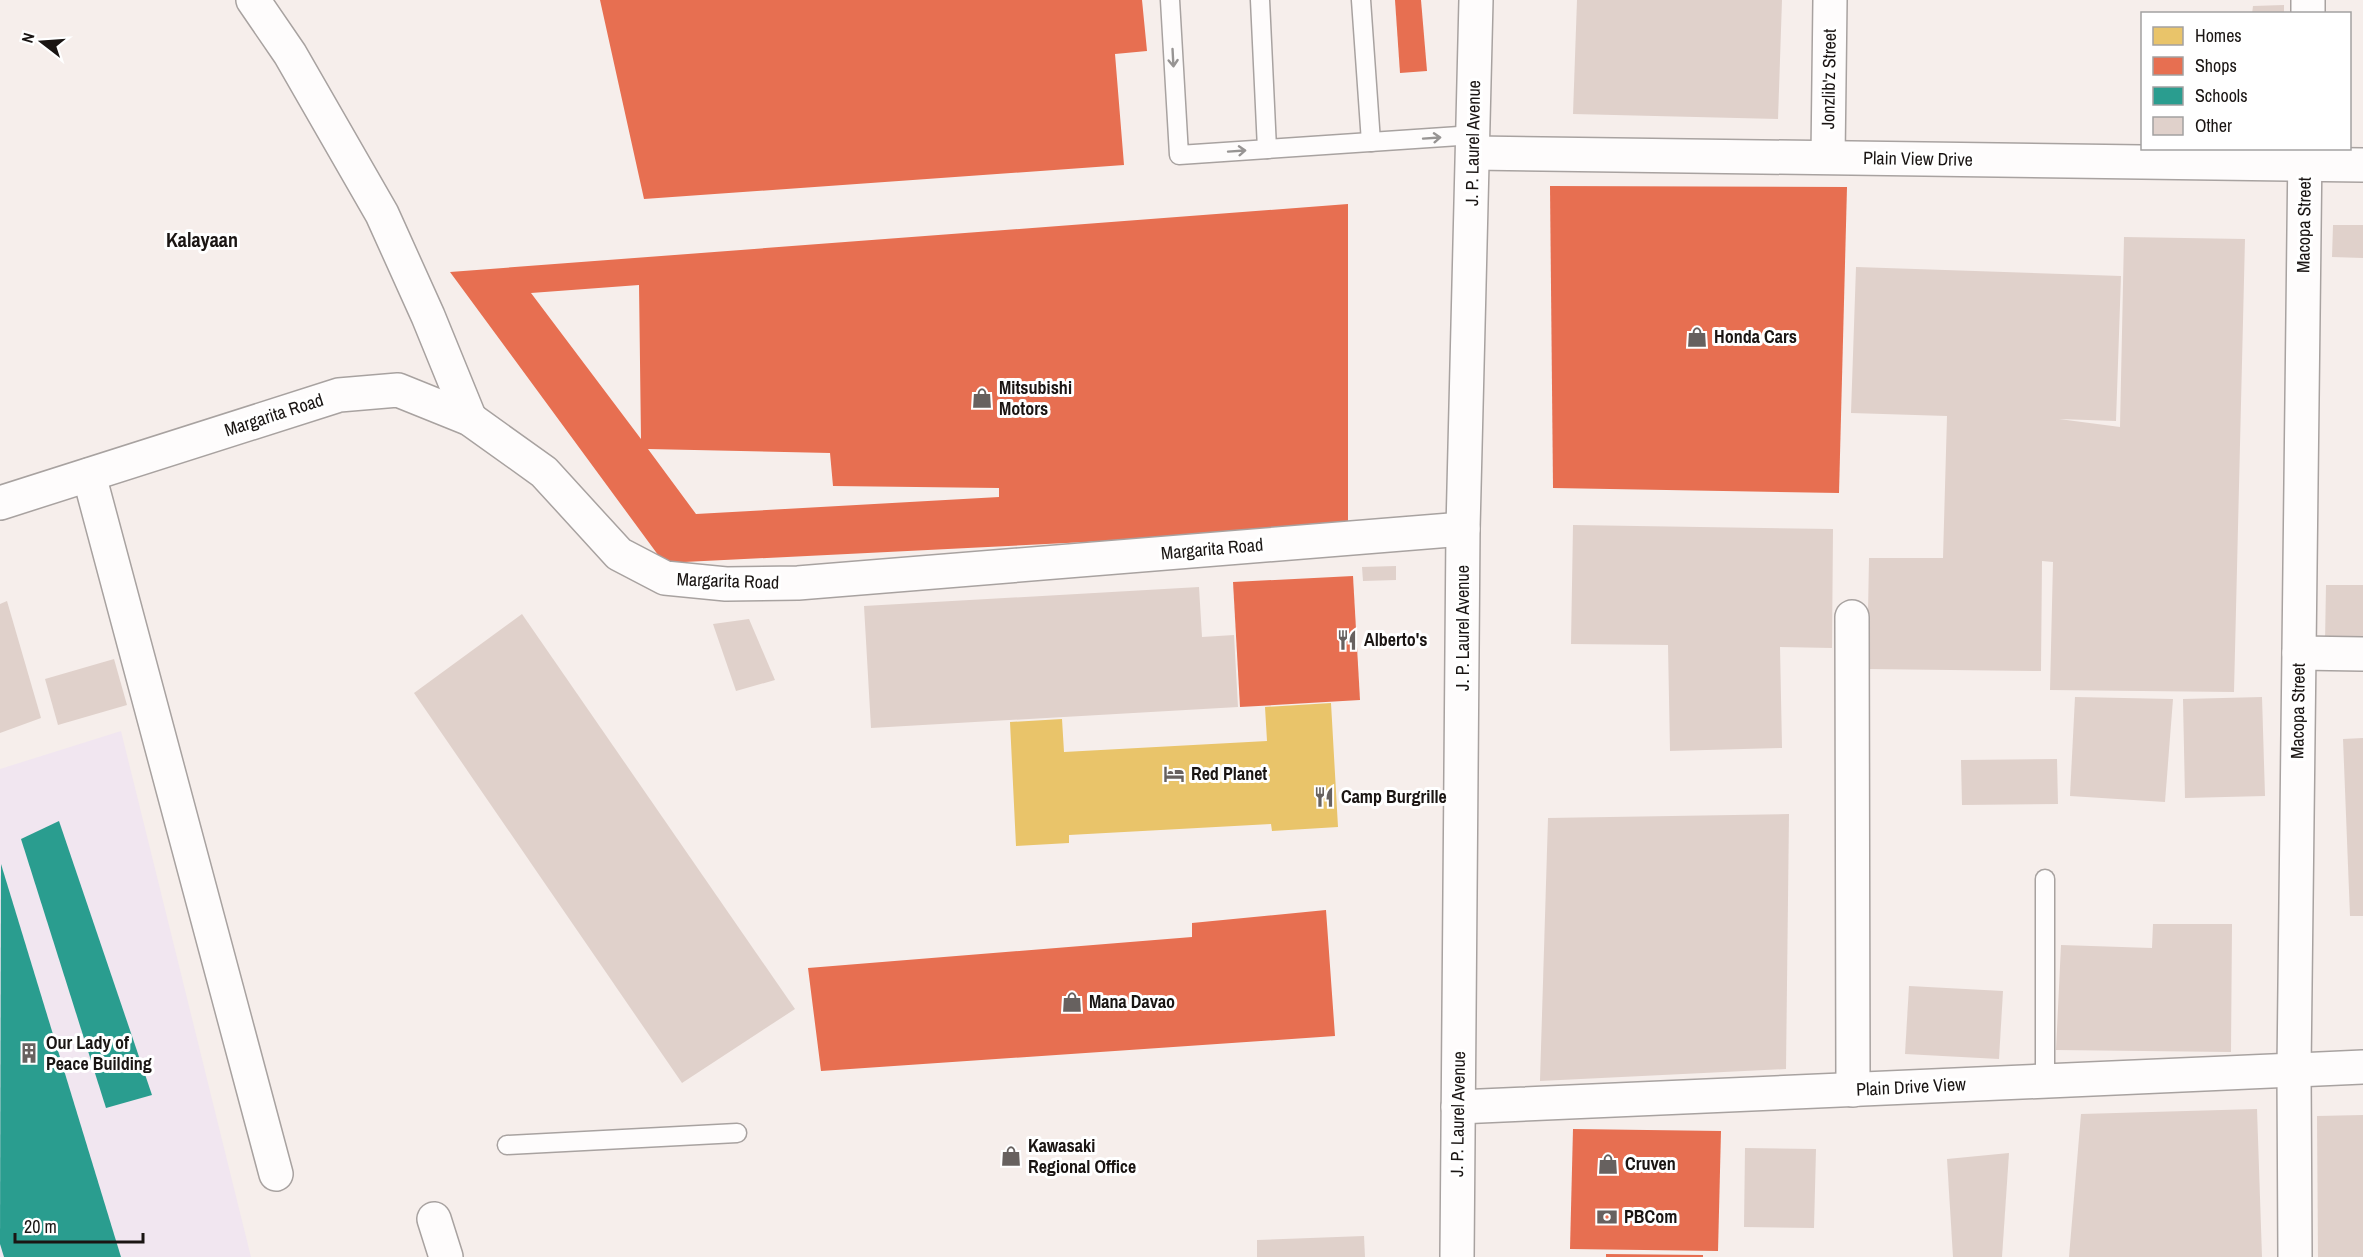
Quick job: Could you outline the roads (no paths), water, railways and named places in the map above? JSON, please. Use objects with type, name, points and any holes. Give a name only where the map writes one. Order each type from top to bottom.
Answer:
[{"type":"street","points":[[253,0],[290,54],[382,214],[428,316],[470,419]]},
{"type":"street","name":"J. P. Laurel Avenue","points":[[1457,1257],[1464,529],[1476,0]]},
{"type":"street","name":"Jonzlib'z Street","points":[[1828,158],[1830,0]]},
{"type":"street","name":"Plain View Drive","points":[[1474,144],[1828,158],[2304,156],[2363,165]]},
{"type":"street","name":"Macopa Street","points":[[2295,1257],[2294,1070],[2304,156]]},
{"type":"street","name":"Margarita Road","points":[[0,503],[339,395],[398,390],[470,419],[544,472],[619,554],[665,578],[726,584],[798,583],[1464,529]]},
{"type":"street","points":[[89,475],[276,1174]]},
{"type":"street","points":[[1852,616],[1853,1090]]},
{"type":"street","points":[[2299,653],[2363,654]]},
{"type":"street","name":"Plain Drive View","points":[[1458,1107],[2363,1067]]},
{"type":"street","points":[[434,1219],[446,1257]]},
{"type":"lane","points":[[1170,0],[1179,155],[1371,142],[1474,144]]},
{"type":"lane","points":[[1260,0],[1267,149]]},
{"type":"lane","points":[[1361,0],[1371,142]]},
{"type":"lane","points":[[2045,879],[2045,1081]]},
{"type":"lane","points":[[507,1145],[737,1133]]},
{"type":"place","name":"Honda Cars","points":[[1697,337]]},
{"type":"place","name":"Mitsubishi Motors","points":[[982,398]]},
{"type":"place","name":"Alberto's","points":[[1347,640]]},
{"type":"place","name":"Red Planet","points":[[1174,774]]},
{"type":"place","name":"Camp Burgrille","points":[[1324,797]]},
{"type":"place","name":"Mana Davao","points":[[1072,1002]]},
{"type":"place","name":"Our Lady of Peace Building","points":[[29,1053]]},
{"type":"place","name":"Kawasaki Regional Office","points":[[1011,1156]]},
{"type":"place","name":"Cruven","points":[[1608,1164]]},
{"type":"place","name":"PBCom","points":[[1607,1217]]},
{"type":"district","name":"Kalayaan","points":[[202,240]]}]
